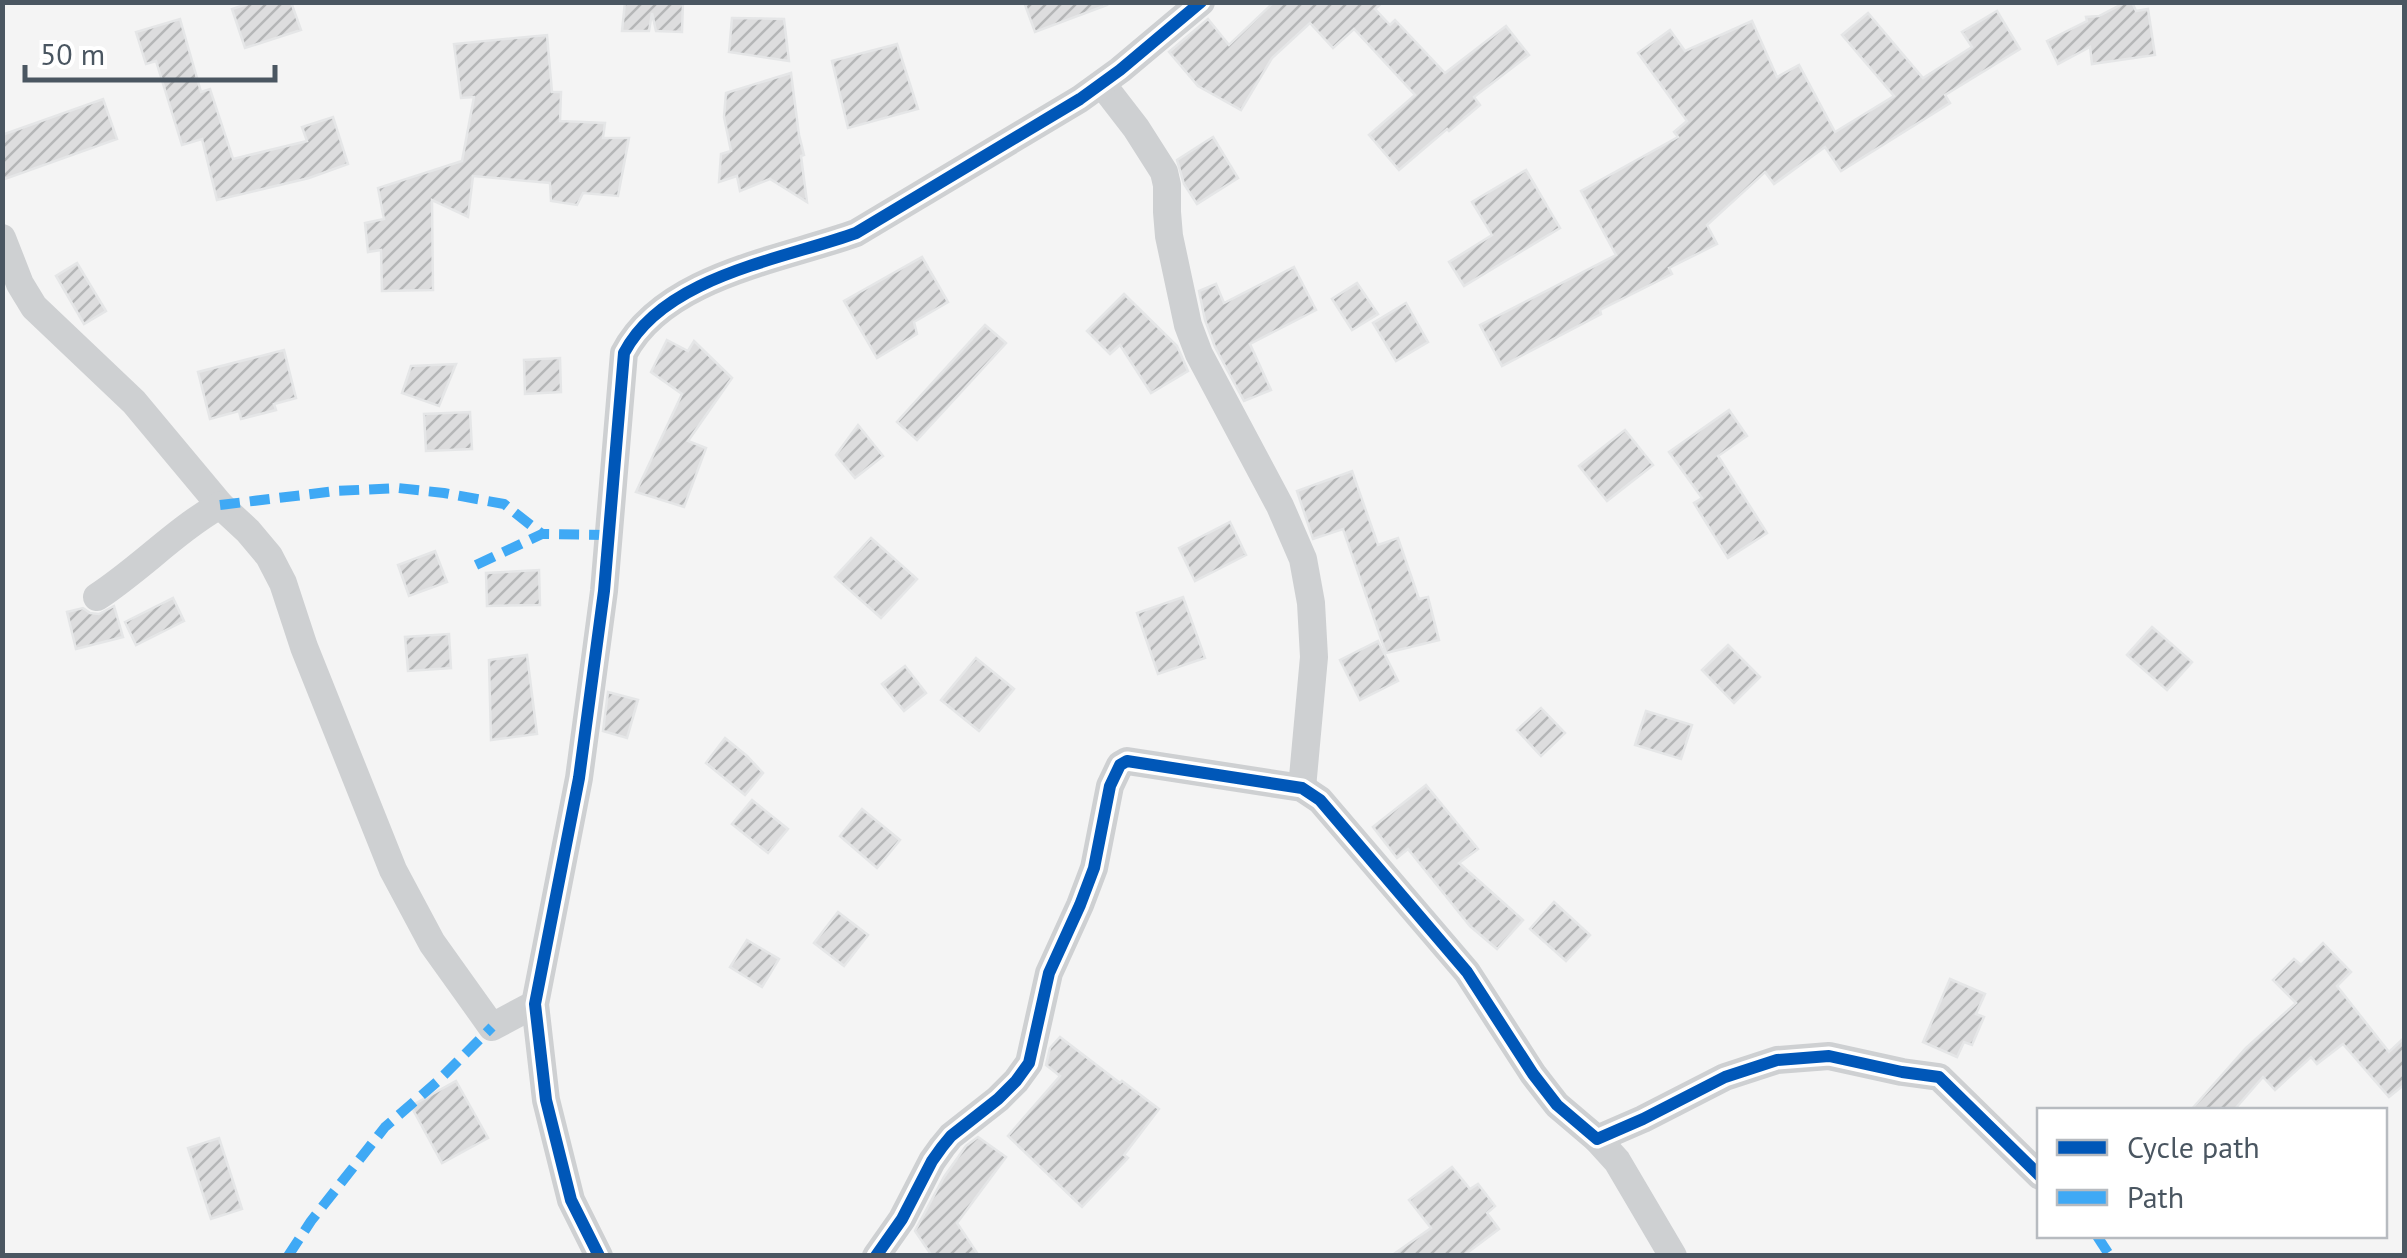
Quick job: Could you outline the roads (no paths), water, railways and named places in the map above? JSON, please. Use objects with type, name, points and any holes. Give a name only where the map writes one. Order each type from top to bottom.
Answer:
[{"type":"street","points":[[599,1256],[571,1200],[546,1100],[535,1004],[579,778],[604,590],[624,353],[644,323],[677,297],[761,262],[856,234],[1065,109],[1102,84],[1201,2]]},
{"type":"street","points":[[1102,84],[1144,138],[1164,172],[1169,236],[1188,325],[1199,354],[1304,559],[1314,657],[1302,788]]},
{"type":"street","points":[[2,238],[20,284],[34,307],[134,402],[220,505],[269,556],[283,583],[393,870],[432,943],[492,1028],[535,1004]]},
{"type":"street","points":[[98,598],[178,533],[220,505]]},
{"type":"street","points":[[876,1256],[950,1136],[998,1099],[1029,1063],[1049,973],[1094,868],[1110,786],[1120,765],[1127,761],[1302,788],[1320,800],[1466,972],[1556,1104],[1617,1161],[1673,1256]]},
{"type":"street","points":[[1597,1139],[1725,1078],[1777,1060],[1829,1056],[1939,1077],[2037,1173]]}]
